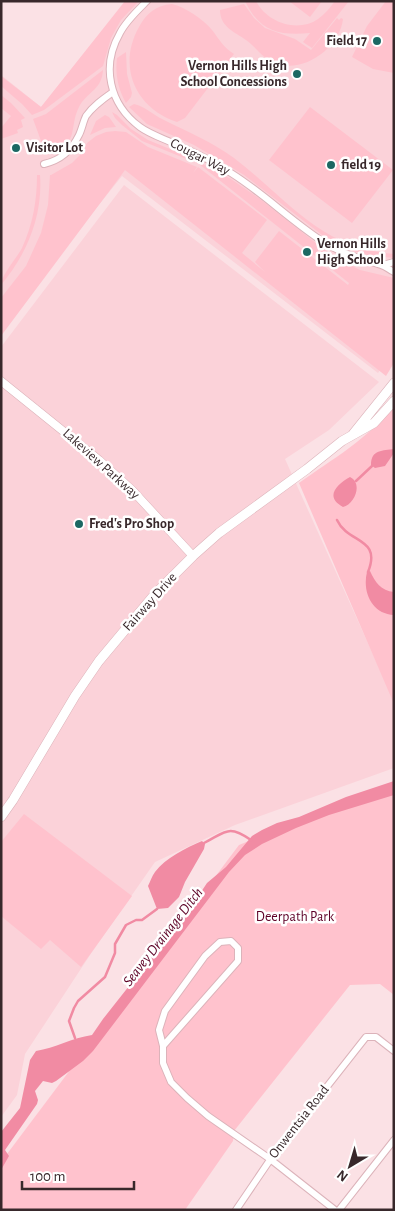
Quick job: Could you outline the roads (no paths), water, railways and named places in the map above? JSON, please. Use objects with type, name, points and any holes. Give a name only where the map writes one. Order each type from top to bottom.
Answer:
[{"type":"main road","name":"Fairway Drive","points":[[352,436],[394,383]]},
{"type":"main road","name":"Fairway Drive","points":[[1,817],[75,696],[99,661],[155,594],[193,556],[252,507],[307,469],[342,441],[374,423],[394,401]]},
{"type":"street","name":"Cougar Way","points":[[146,1],[120,32],[109,62],[109,80],[121,107],[140,127],[192,151],[232,174],[321,241],[357,258],[383,265],[394,272]]},
{"type":"street","points":[[44,164],[56,161],[70,150],[88,113],[113,92]]},
{"type":"street","points":[[383,265],[394,262]]},
{"type":"street","name":"Lakeview Parkway","points":[[1,381],[99,460],[132,490],[193,556]]},
{"type":"street","points":[[163,1046],[238,961],[238,948],[231,940],[220,942],[205,956],[165,1011],[159,1030],[163,1046],[162,1063],[171,1082],[207,1116],[270,1159],[337,1210],[394,1140]]},
{"type":"street","name":"Onwentsia Road","points":[[236,1210],[270,1159],[366,1037],[376,1037],[394,1051]]},
{"type":"waterway","points":[[356,481],[372,466]]},
{"type":"waterway","points":[[337,520],[342,528],[367,546],[371,552],[368,572]]},
{"type":"waterway","points":[[204,843],[227,831],[237,832],[251,840]]},
{"type":"waterway","points":[[75,1038],[69,1021],[74,1008],[78,1001],[105,977],[115,953],[115,944],[126,925],[136,920],[142,920],[157,909]]},
{"type":"place","name":"Field 17","points":[[377,41]]},
{"type":"place","name":"Vernon Hills High School Concessions","points":[[297,74]]},
{"type":"place","name":"Visitor Lot","points":[[16,148]]},
{"type":"place","name":"field 19","points":[[331,165]]},
{"type":"place","name":"Vernon Hills High School","points":[[307,252]]},
{"type":"place","name":"Fred's Pro Shop","points":[[79,524]]},
{"type":"park label","name":"Deerpath Park","points":[[295,917]]},
{"type":"water label","name":"Seavey Drainage Ditch","points":[[163,937]]}]
